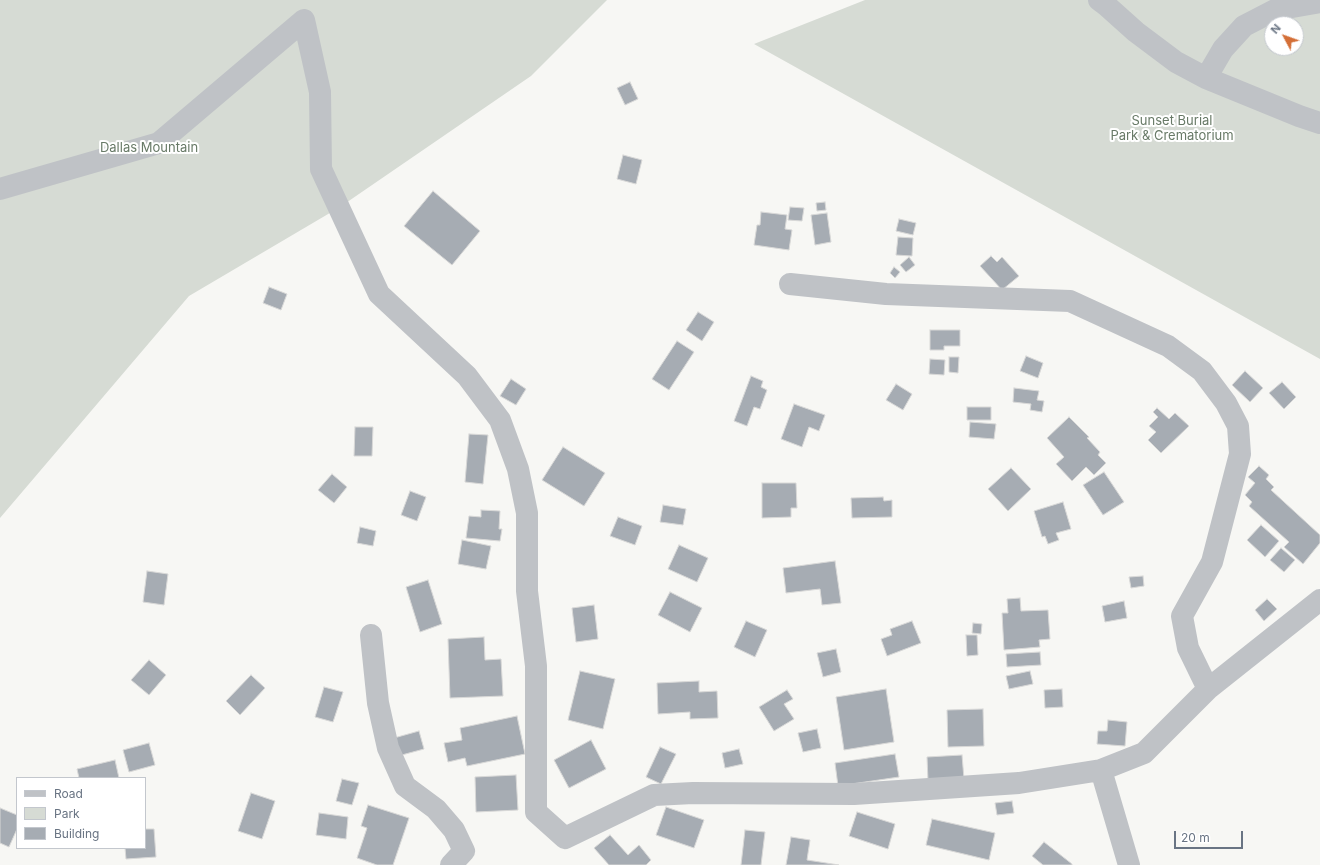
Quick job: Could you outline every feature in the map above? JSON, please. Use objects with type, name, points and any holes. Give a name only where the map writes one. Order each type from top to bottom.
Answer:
[{"type":"street","points":[[1099,0],[1136,32],[1176,62],[1206,78],[1320,123]]},
{"type":"street","points":[[1206,78],[1223,49],[1244,26],[1275,10],[1320,2]]},
{"type":"street","points":[[0,189],[159,143],[304,20],[320,92],[321,169],[379,294],[467,376],[500,420],[518,469],[527,513],[527,591],[536,666],[536,812],[565,838],[654,795],[854,794],[1019,783],[1101,770],[1144,753],[1208,689],[1320,600]]},
{"type":"street","points":[[790,284],[886,294],[1070,301],[1168,346],[1202,370],[1226,403],[1238,426],[1240,454],[1212,562],[1182,616],[1188,648],[1208,689]]},
{"type":"street","points":[[371,635],[378,703],[388,748],[405,786],[436,809],[454,830],[464,851],[451,865]]},
{"type":"street","points":[[1101,770],[1129,865]]},
{"type":"green space","name":"Dallas Mountain","points":[[0,0],[607,0],[531,76],[340,207],[189,296],[0,518]]},
{"type":"green space","name":"Sunset Burial Park & Crematorium","points":[[865,0],[1320,0],[1320,359],[754,44]]},
{"type":"building","points":[[630,82],[638,99],[625,105],[617,88]]},
{"type":"building","points":[[623,155],[642,160],[636,184],[617,179]]},
{"type":"building","points":[[433,191],[480,231],[452,265],[404,226]]},
{"type":"building","points":[[825,202],[826,210],[817,211],[816,203]]},
{"type":"building","points":[[790,207],[804,208],[802,221],[788,220]]},
{"type":"building","points":[[761,212],[787,215],[785,229],[792,230],[789,250],[754,245],[757,225],[760,225]]},
{"type":"building","points":[[827,213],[831,242],[815,245],[811,215]]},
{"type":"building","points":[[899,219],[916,223],[913,235],[896,231]]},
{"type":"building","points":[[898,237],[913,238],[912,256],[896,255]]},
{"type":"building","points":[[991,256],[997,262],[1002,257],[1019,276],[1002,290],[980,266]]},
{"type":"building","points":[[909,257],[915,265],[906,272],[900,265]]},
{"type":"building","points":[[894,267],[900,272],[895,278],[890,273]]},
{"type":"building","points":[[269,287],[287,294],[281,310],[263,303]]},
{"type":"building","points":[[698,312],[714,322],[702,341],[686,330]]},
{"type":"building","points":[[930,330],[960,330],[960,346],[944,346],[944,350],[930,350]]},
{"type":"building","points":[[677,341],[694,352],[669,390],[652,379]]},
{"type":"building","points":[[1026,356],[1043,363],[1038,378],[1020,371]]},
{"type":"building","points":[[949,357],[959,357],[958,373],[949,372]]},
{"type":"building","points":[[930,359],[945,360],[944,375],[929,374]]},
{"type":"building","points":[[1245,371],[1263,388],[1250,402],[1232,385]]},
{"type":"building","points":[[751,376],[763,381],[761,387],[767,390],[760,409],[754,407],[747,426],[734,421]]},
{"type":"building","points":[[511,379],[526,389],[516,405],[500,396]]},
{"type":"building","points":[[1282,382],[1296,397],[1284,409],[1269,393]]},
{"type":"building","points":[[896,384],[912,394],[903,410],[886,400]]},
{"type":"building","points":[[1014,388],[1039,391],[1037,400],[1044,401],[1042,412],[1030,410],[1031,404],[1013,402]]},
{"type":"building","points":[[794,404],[825,415],[819,431],[809,427],[802,447],[781,439]]},
{"type":"building","points":[[967,407],[991,407],[991,420],[967,420]]},
{"type":"building","points":[[1157,408],[1169,419],[1175,413],[1189,426],[1161,453],[1148,440],[1156,432],[1149,426],[1158,417],[1153,412]]},
{"type":"building","points":[[1069,417],[1089,437],[1087,438],[1100,452],[1098,455],[1106,463],[1094,475],[1086,467],[1072,481],[1056,464],[1064,457],[1047,438]]},
{"type":"building","points":[[970,422],[996,424],[994,439],[969,437]]},
{"type":"building","points":[[355,427],[373,427],[372,456],[354,456]]},
{"type":"building","points":[[469,434],[488,435],[483,484],[465,482]]},
{"type":"building","points":[[563,447],[605,473],[584,506],[542,480]]},
{"type":"building","points":[[1259,466],[1269,475],[1266,479],[1274,487],[1271,490],[1320,535],[1320,543],[1303,564],[1284,547],[1289,542],[1249,506],[1252,502],[1245,495],[1255,483],[1248,477]]},
{"type":"building","points":[[1011,468],[1031,489],[1008,511],[988,489]]},
{"type":"building","points":[[1104,472],[1124,502],[1103,515],[1083,485]]},
{"type":"building","points":[[332,474],[347,487],[334,503],[318,490]]},
{"type":"building","points":[[762,483],[796,483],[797,508],[791,508],[791,517],[762,518]]},
{"type":"building","points":[[410,491],[426,497],[417,521],[401,515]]},
{"type":"building","points":[[883,497],[884,501],[892,500],[892,517],[852,518],[851,498]]},
{"type":"building","points":[[1063,502],[1071,529],[1056,533],[1059,540],[1048,544],[1045,536],[1042,537],[1034,511]]},
{"type":"building","points":[[663,505],[686,509],[683,525],[660,522]]},
{"type":"building","points":[[481,510],[500,511],[499,529],[502,529],[500,541],[466,538],[469,516],[481,517]]},
{"type":"building","points":[[618,517],[642,526],[635,545],[610,536]]},
{"type":"building","points":[[1261,525],[1279,541],[1265,557],[1247,540]]},
{"type":"building","points":[[360,527],[376,531],[373,546],[357,543]]},
{"type":"building","points":[[462,540],[491,546],[486,569],[458,564]]},
{"type":"building","points":[[679,545],[708,558],[697,582],[668,569]]},
{"type":"building","points":[[1281,548],[1295,560],[1284,572],[1270,560]]},
{"type":"building","points":[[835,561],[841,603],[822,605],[820,589],[786,593],[783,568]]},
{"type":"building","points":[[147,571],[168,574],[164,605],[143,602]]},
{"type":"building","points":[[1143,576],[1144,586],[1131,588],[1129,577]]},
{"type":"building","points":[[428,580],[442,624],[420,632],[406,587]]},
{"type":"building","points":[[670,592],[702,608],[690,632],[658,615]]},
{"type":"building","points":[[1020,598],[1021,611],[1048,610],[1050,639],[1039,640],[1040,647],[1004,650],[1002,613],[1008,613],[1007,599]]},
{"type":"building","points":[[1267,599],[1277,609],[1264,621],[1255,610]]},
{"type":"building","points":[[1124,601],[1127,618],[1105,622],[1102,606]]},
{"type":"building","points":[[594,605],[598,639],[576,642],[572,608]]},
{"type":"building","points":[[746,621],[767,630],[755,657],[734,647]]},
{"type":"building","points":[[912,621],[921,643],[887,656],[881,639],[892,635],[890,629]]},
{"type":"building","points":[[973,623],[982,624],[981,634],[972,633]]},
{"type":"building","points":[[966,635],[977,635],[978,655],[967,656]]},
{"type":"building","points":[[484,637],[485,660],[501,659],[503,696],[450,698],[448,639]]},
{"type":"building","points":[[836,649],[841,672],[823,677],[817,653]]},
{"type":"building","points":[[1040,652],[1041,665],[1007,667],[1006,654]]},
{"type":"building","points":[[149,660],[166,675],[149,695],[131,680]]},
{"type":"building","points":[[580,671],[615,679],[603,729],[568,720]]},
{"type":"building","points":[[1030,671],[1033,684],[1009,689],[1006,676]]},
{"type":"building","points":[[251,675],[265,688],[240,715],[226,701]]},
{"type":"building","points":[[699,681],[699,692],[717,691],[718,718],[690,719],[690,712],[658,714],[657,683]]},
{"type":"building","points":[[324,687],[343,692],[333,722],[315,717]]},
{"type":"building","points":[[886,689],[894,742],[844,750],[836,697]]},
{"type":"building","points":[[1062,689],[1063,707],[1045,708],[1044,690]]},
{"type":"building","points":[[787,690],[793,699],[784,704],[794,719],[774,731],[759,707]]},
{"type":"building","points":[[983,709],[984,746],[948,747],[947,710]]},
{"type":"building","points":[[517,716],[525,754],[467,766],[465,758],[448,762],[444,743],[462,740],[460,728]]},
{"type":"building","points":[[1108,720],[1127,722],[1125,746],[1097,744],[1098,731],[1107,731]]},
{"type":"building","points":[[817,729],[821,748],[803,752],[798,733]]},
{"type":"building","points":[[419,731],[424,749],[398,756],[394,738]]},
{"type":"building","points":[[591,740],[606,769],[569,788],[554,760]]},
{"type":"building","points":[[149,743],[155,765],[129,772],[123,750]]},
{"type":"building","points":[[660,747],[676,754],[661,784],[646,777]]},
{"type":"building","points":[[739,749],[743,764],[725,768],[722,753]]},
{"type":"building","points":[[895,754],[899,777],[838,786],[835,763]]},
{"type":"building","points":[[962,755],[964,779],[928,781],[927,757]]},
{"type":"building","points":[[115,760],[119,777],[79,777],[77,769]]},
{"type":"building","points":[[516,775],[518,810],[476,812],[475,777]]},
{"type":"building","points":[[342,779],[359,783],[352,805],[336,801]]},
{"type":"building","points":[[251,793],[275,801],[262,839],[238,831]]},
{"type":"building","points":[[1012,801],[1014,813],[997,815],[995,803]]},
{"type":"building","points":[[368,805],[409,818],[393,865],[377,865],[357,858],[367,828],[361,826]]},
{"type":"building","points":[[666,807],[704,820],[694,848],[656,835]]},
{"type":"building","points":[[0,808],[16,815],[16,831],[9,847],[0,843]]},
{"type":"building","points":[[857,812],[895,824],[888,849],[849,836]]},
{"type":"building","points":[[319,813],[348,817],[346,839],[316,835]]},
{"type":"building","points":[[932,819],[995,833],[989,860],[926,845]]},
{"type":"building","points":[[146,829],[154,829],[156,857],[126,859],[125,849],[146,849]]},
{"type":"building","points":[[745,830],[765,832],[761,865],[741,865]]},
{"type":"building","points":[[610,835],[628,855],[639,845],[651,860],[646,865],[609,865],[594,848]]},
{"type":"building","points":[[791,837],[810,840],[807,860],[839,865],[786,865]]},
{"type":"building","points":[[1044,842],[1072,865],[1043,865],[1032,856]]}]
